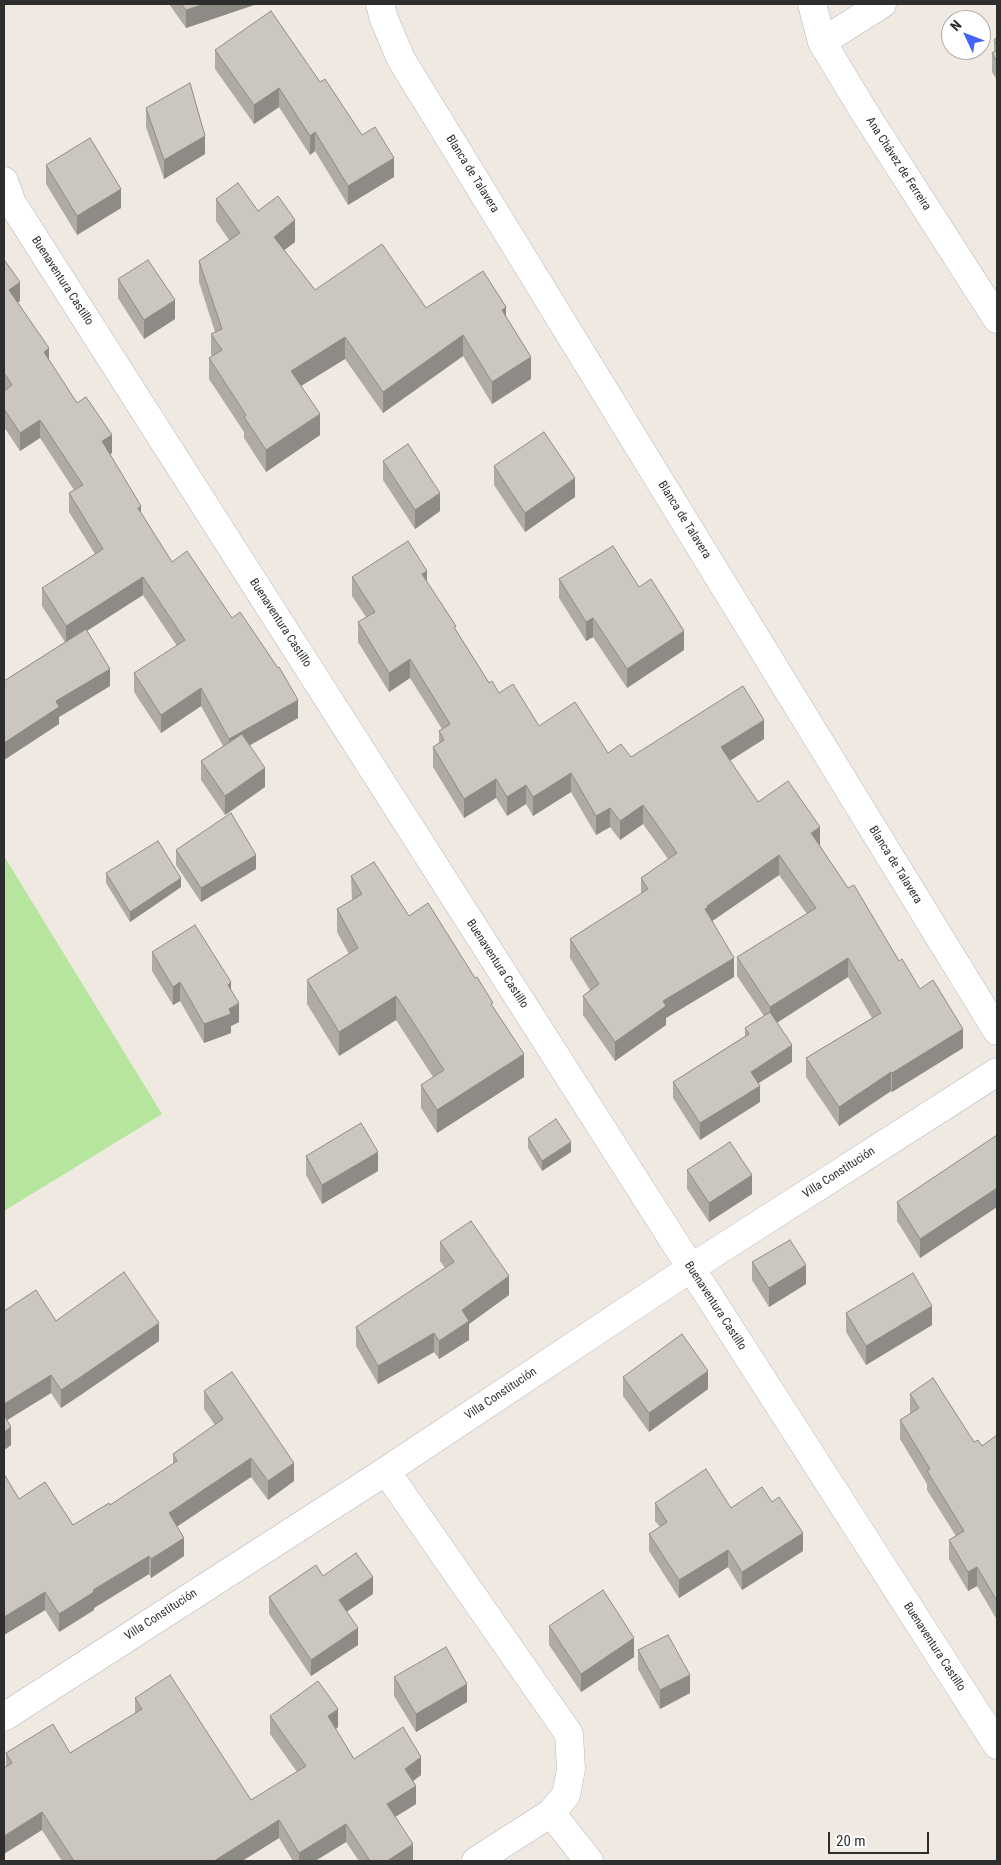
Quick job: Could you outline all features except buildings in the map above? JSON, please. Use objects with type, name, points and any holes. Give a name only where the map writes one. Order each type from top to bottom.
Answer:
[{"type":"street","name":"Blanca de Talavera","points":[[380,4],[400,59],[997,1031]]},
{"type":"street","name":"Ana Chávez de Ferreira","points":[[812,4],[822,42],[863,110],[997,319]]},
{"type":"street","points":[[822,42],[882,4]]},
{"type":"street","name":"Buenaventura Castillo","points":[[4,181],[12,203],[997,1745]]},
{"type":"street","name":"Villa Constitución","points":[[4,1717],[386,1471],[691,1268],[997,1072]]},
{"type":"street","points":[[386,1471],[569,1734],[570,1769],[566,1796],[550,1813],[476,1861]]},
{"type":"street","points":[[550,1813],[589,1861]]},
{"type":"green space","points":[[4,856],[162,1114],[4,1211]]}]
